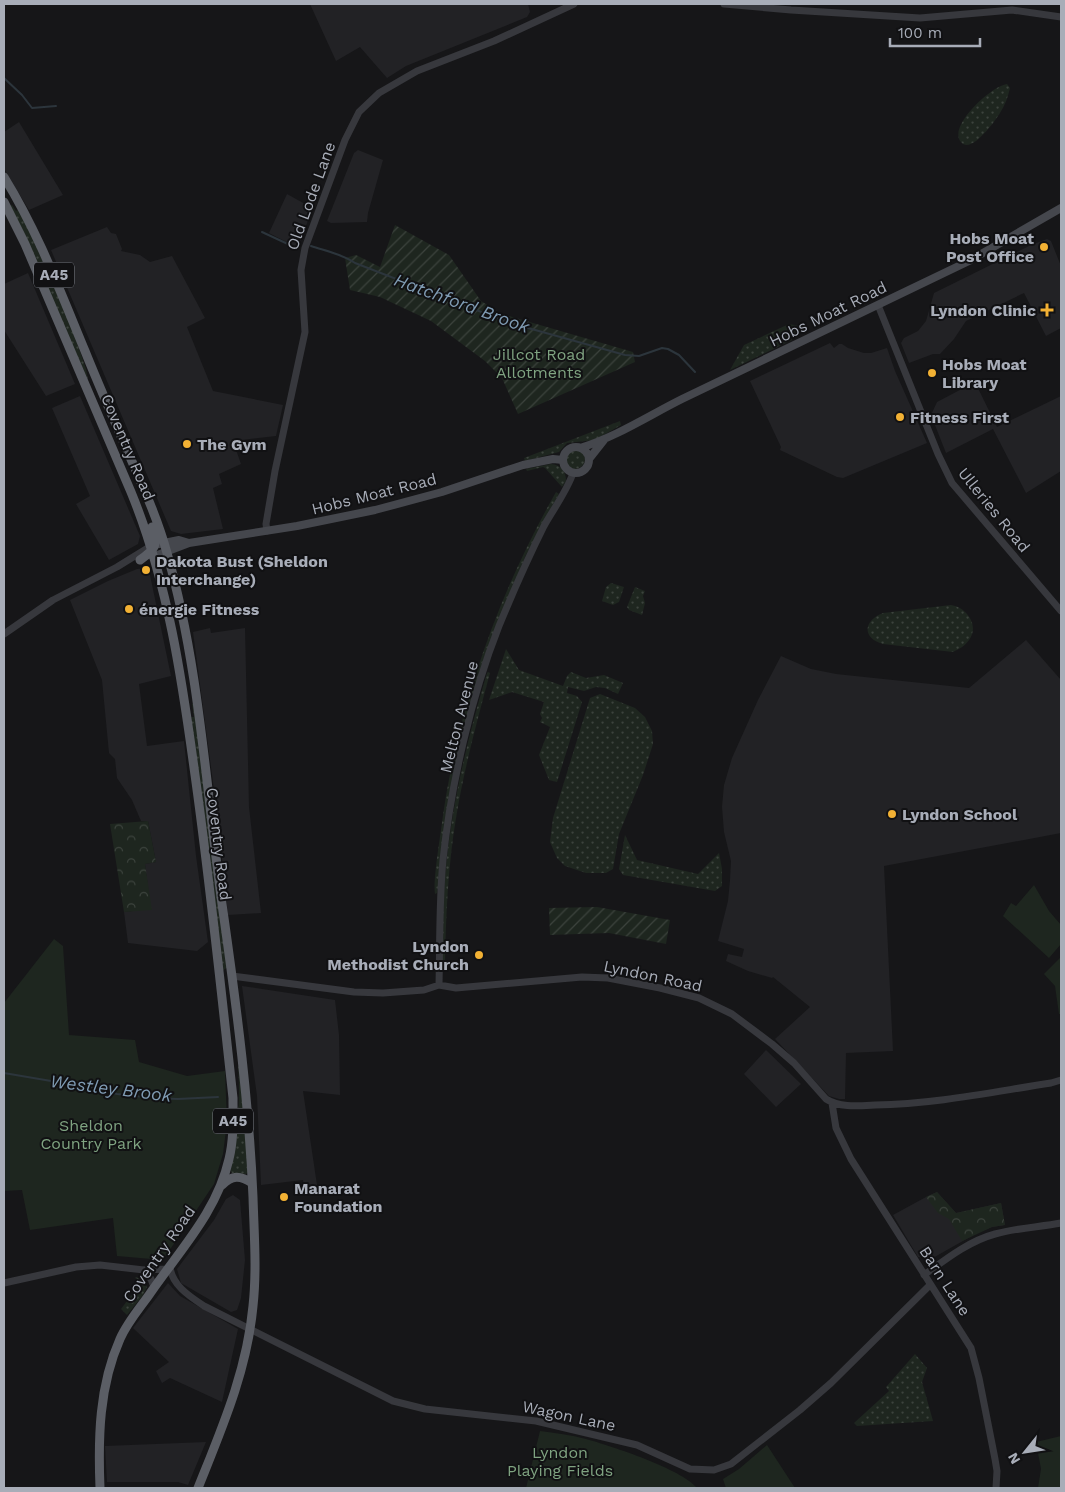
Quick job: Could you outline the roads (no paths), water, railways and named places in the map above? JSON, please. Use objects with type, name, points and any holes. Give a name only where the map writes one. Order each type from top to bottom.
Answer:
[{"type":"highway","name":"A45","points":[[4,177],[32,226],[57,281],[84,350],[90,381]]},
{"type":"highway","name":"Coventry Road","points":[[4,202],[146,492],[160,549],[187,641],[198,701],[246,1092],[252,1183]]},
{"type":"highway","name":"Coventry Road","points":[[90,381],[127,472],[131,492],[160,549],[178,638],[178,658],[188,716],[205,847],[233,1098],[233,1130],[230,1157],[222,1185],[192,1238],[154,1287],[123,1332],[116,1349],[102,1401],[99,1428],[100,1488]]},
{"type":"highway","points":[[138,557],[160,549]]},
{"type":"highway","points":[[232,976],[226,982],[236,1077],[233,1098]]},
{"type":"highway","points":[[222,1185],[230,1177],[235,1176],[252,1183]]},
{"type":"highway","name":"A45","points":[[198,1488],[235,1394],[246,1355],[253,1307],[256,1267],[252,1183]]},
{"type":"main road","name":"Hobs Moat Road","points":[[580,448],[604,440],[640,420],[969,261],[1061,208]]},
{"type":"main road","name":"Hobs Moat Road","points":[[589,459],[604,440]]},
{"type":"main road","points":[[580,448],[587,454],[589,459],[588,465],[579,473],[573,473],[566,469],[563,460],[564,454],[568,449],[580,448]]},
{"type":"main road","name":"Hobs Moat Road","points":[[160,549],[181,546],[189,542],[335,519],[442,492],[523,466],[553,459],[563,460]]},
{"type":"main road","name":"Hobs Moat Road","points":[[160,549],[179,540],[189,542]]},
{"type":"street","name":"Old Lode Lane","points":[[267,531],[266,524],[275,471],[305,332],[301,270],[305,248],[345,140],[359,112],[379,93],[399,80],[430,65],[494,41],[574,4]]},
{"type":"street","points":[[724,4],[920,18],[1012,10],[1061,17]]},
{"type":"street","name":"Ulleries Road","points":[[878,305],[950,478],[973,508],[1061,611]]},
{"type":"street","name":"Melton Avenue","points":[[439,985],[439,924],[444,860],[460,761],[477,692],[499,627],[520,578],[544,526],[562,493],[570,483],[573,473]]},
{"type":"street","points":[[4,634],[53,600],[138,557]]},
{"type":"street","name":"Lyndon Road","points":[[232,976],[354,992],[383,993],[424,990],[439,985],[456,988],[582,977],[608,978],[660,988],[699,998],[732,1014],[794,1063],[821,1095],[832,1103]]},
{"type":"street","points":[[832,1103],[846,1106],[902,1105],[941,1101],[1061,1080]]},
{"type":"street","name":"Barn Lane","points":[[832,1103],[836,1128],[847,1151],[974,1355],[997,1471],[996,1488]]},
{"type":"street","points":[[924,1275],[980,1239],[995,1234],[1061,1223]]},
{"type":"street","points":[[4,1283],[76,1267],[100,1265],[144,1270],[169,1268]]},
{"type":"street","name":"Wagon Lane","points":[[169,1268],[176,1284],[209,1309],[390,1400],[426,1409],[536,1421],[637,1446],[679,1466],[697,1471],[731,1464],[800,1410],[831,1383],[930,1284]]},
{"type":"street","points":[[144,1270],[154,1287]]},
{"type":"waterway","name":"Hatchford Brook","points":[[4,78],[22,95],[32,108],[56,106]]},
{"type":"waterway","name":"Hatchford Brook","points":[[262,232],[290,245]]},
{"type":"waterway","name":"Hatchford Brook","points":[[311,246],[339,255],[355,263],[510,323],[625,355],[639,356],[662,348],[668,349],[679,355],[695,372]]},
{"type":"waterway","name":"Westley Brook","points":[[4,1073],[117,1094],[178,1099],[218,1097]]},
{"type":"place","name":"Hobs Moat Post Office","points":[[1044,247]]},
{"type":"place","name":"Lyndon Clinic","points":[[1047,310]]},
{"type":"place","name":"Hobs Moat Library","points":[[932,373]]},
{"type":"place","name":"Fitness First","points":[[900,417]]},
{"type":"place","name":"The Gym","points":[[187,444]]},
{"type":"place","name":"Dakota Bust (Sheldon Interchange)","points":[[146,570]]},
{"type":"place","name":"énergie Fitness","points":[[129,609]]},
{"type":"place","name":"Lyndon School","points":[[892,814]]},
{"type":"place","name":"Lyndon Methodist Church","points":[[479,955]]},
{"type":"place","name":"Manarat Foundation","points":[[284,1197]]},
{"type":"park label","name":"Jillcot Road Allotments","points":[[539,363]]},
{"type":"park label","name":"Sheldon Country Park","points":[[91,1134]]},
{"type":"park label","name":"Lyndon Playing Fields","points":[[560,1461]]}]
